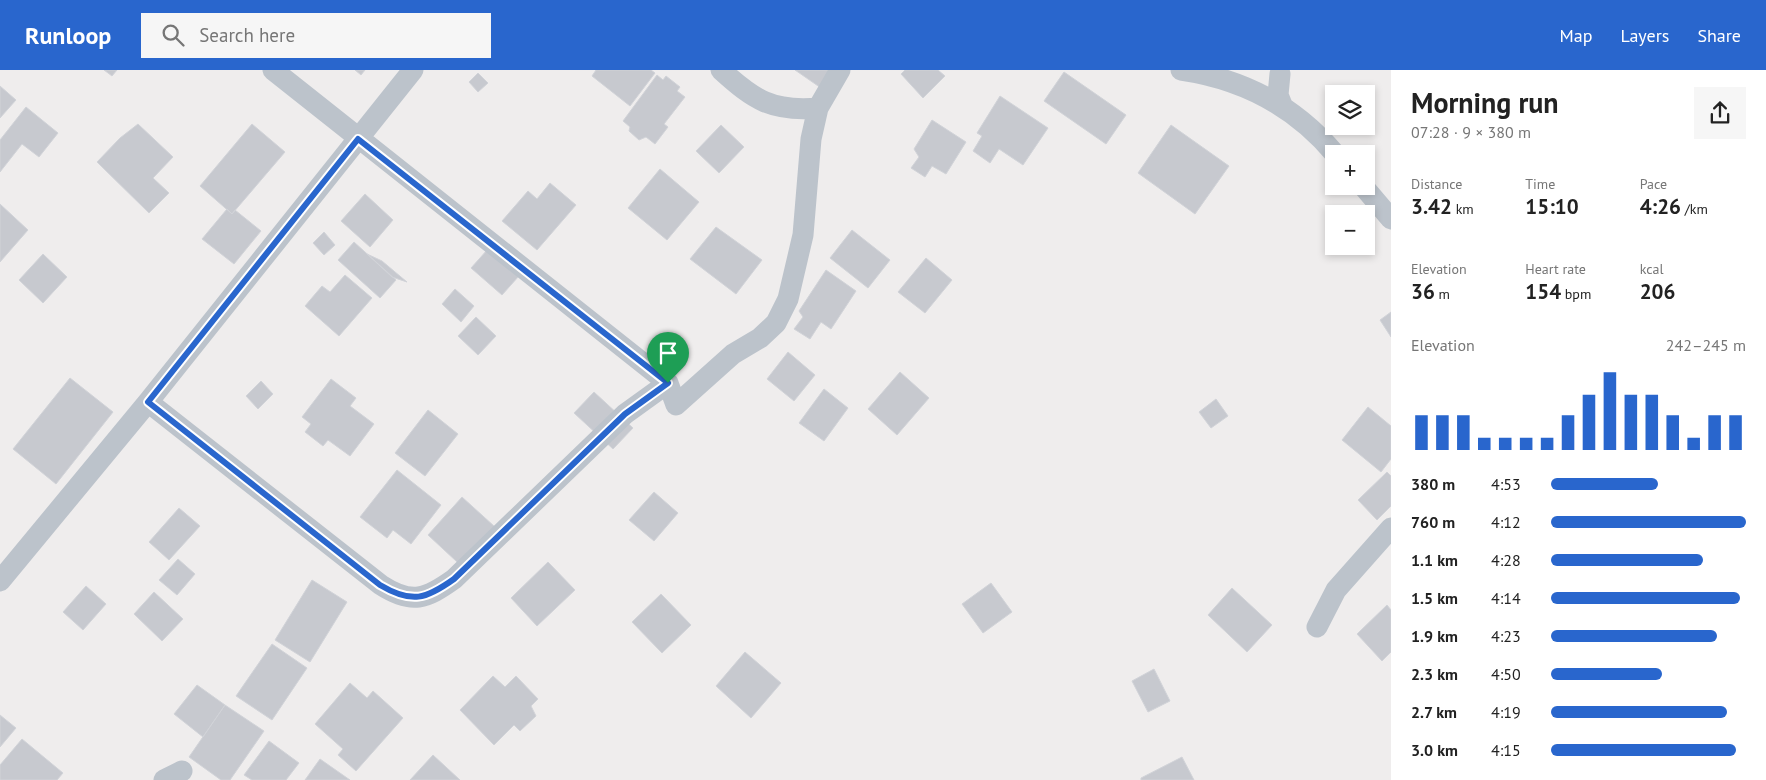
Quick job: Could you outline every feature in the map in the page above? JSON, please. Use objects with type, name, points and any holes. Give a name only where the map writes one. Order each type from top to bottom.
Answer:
[{"type":"street","points":[[273,70],[668,383],[676,405],[733,354],[760,338],[776,323],[788,300],[803,234],[811,139],[818,108],[840,70]]},
{"type":"street","points":[[0,581],[148,402],[413,70]]},
{"type":"street","points":[[721,70],[744,91],[774,106],[799,109],[818,108]]},
{"type":"street","points":[[1180,70],[1222,78],[1282,105],[1326,145]]},
{"type":"street","points":[[1280,74],[1278,95],[1282,105]]},
{"type":"street","points":[[1371,195],[1391,219]]},
{"type":"street","points":[[148,402],[380,585],[394,593],[416,598],[436,592],[454,579],[625,414],[668,383]]},
{"type":"street","points":[[1317,627],[1340,585],[1391,528]]},
{"type":"building","points":[[104,70],[117,70],[112,76]]},
{"type":"building","points":[[355,70],[365,70],[361,75]]},
{"type":"building","points":[[596,70],[651,70],[655,73],[630,106],[592,76]]},
{"type":"building","points":[[795,70],[833,70],[821,88]]},
{"type":"building","points":[[905,70],[938,70],[945,76],[923,98],[901,74]]},
{"type":"building","points":[[1064,72],[1126,115],[1106,144],[1044,101]]},
{"type":"building","points":[[478,73],[488,83],[478,92],[469,82]]},
{"type":"building","points":[[657,75],[663,80],[666,76],[680,87],[677,91],[685,97],[664,124],[668,127],[655,144],[646,137],[639,140],[629,131],[630,127],[623,121]]},
{"type":"building","points":[[0,86],[16,100],[0,118]]},
{"type":"building","points":[[1000,96],[1048,128],[1023,165],[999,149],[990,163],[973,151],[982,136],[977,133]]},
{"type":"building","points":[[26,107],[58,133],[39,157],[22,144],[0,172],[0,140]]},
{"type":"building","points":[[932,120],[966,142],[946,174],[932,166],[925,177],[911,168],[919,157],[914,149]]},
{"type":"building","points":[[138,124],[173,157],[153,178],[169,193],[149,213],[97,162],[120,138]]},
{"type":"building","points":[[252,124],[285,152],[232,214],[200,186]]},
{"type":"building","points":[[721,125],[744,147],[719,173],[696,151]]},
{"type":"building","points":[[1171,125],[1229,166],[1195,214],[1138,173]]},
{"type":"building","points":[[660,169],[699,202],[667,240],[628,208]]},
{"type":"building","points":[[550,183],[576,205],[537,250],[502,221],[528,191],[537,199]]},
{"type":"building","points":[[365,194],[393,220],[370,247],[341,221]]},
{"type":"building","points":[[0,204],[28,230],[0,262]]},
{"type":"building","points":[[227,209],[232,214],[235,210],[261,231],[234,264],[202,239]]},
{"type":"building","points":[[716,227],[762,260],[736,294],[690,259]]},
{"type":"building","points":[[852,230],[890,260],[868,288],[830,258]]},
{"type":"building","points":[[324,232],[335,245],[324,255],[313,243]]},
{"type":"building","points":[[496,240],[527,267],[502,295],[471,268]]},
{"type":"building","points":[[354,242],[396,280],[380,298],[338,260]]},
{"type":"building","points":[[43,254],[67,277],[43,303],[19,280]]},
{"type":"building","points":[[367,254],[382,261],[407,282],[392,277]]},
{"type":"building","points":[[926,258],[952,280],[925,313],[898,292]]},
{"type":"building","points":[[826,270],[856,291],[831,329],[821,322],[810,339],[794,329],[803,317],[799,311]]},
{"type":"building","points":[[345,275],[372,298],[339,336],[305,306],[322,286],[330,292]]},
{"type":"building","points":[[455,289],[474,306],[461,322],[442,304]]},
{"type":"building","points":[[1391,312],[1391,337],[1380,320]]},
{"type":"building","points":[[476,317],[496,336],[478,355],[458,336]]},
{"type":"building","points":[[788,352],[815,375],[794,401],[767,379]]},
{"type":"building","points":[[900,372],[929,398],[897,435],[868,409]]},
{"type":"building","points":[[70,378],[113,412],[56,484],[13,449]]},
{"type":"building","points":[[331,379],[356,398],[350,406],[374,424],[350,456],[328,440],[323,446],[305,432],[311,424],[302,417]]},
{"type":"building","points":[[261,381],[273,394],[258,409],[246,396]]},
{"type":"building","points":[[824,389],[848,408],[824,441],[799,423]]},
{"type":"building","points":[[594,392],[633,428],[613,449],[574,413]]},
{"type":"building","points":[[1216,399],[1228,416],[1211,428],[1199,412]]},
{"type":"building","points":[[1368,407],[1391,426],[1391,459],[1381,472],[1342,440]]},
{"type":"building","points":[[428,410],[458,434],[425,476],[395,453]]},
{"type":"building","points":[[397,470],[441,505],[411,544],[393,530],[387,538],[360,517]]},
{"type":"building","points":[[1387,472],[1391,476],[1391,506],[1377,520],[1358,500]]},
{"type":"building","points":[[654,492],[678,513],[654,541],[629,520]]},
{"type":"building","points":[[462,497],[505,536],[470,574],[428,535]]},
{"type":"building","points":[[179,508],[200,526],[169,560],[149,542]]},
{"type":"building","points":[[178,559],[195,574],[177,595],[159,580]]},
{"type":"building","points":[[548,562],[575,590],[537,626],[511,598]]},
{"type":"building","points":[[312,580],[347,602],[310,662],[275,640]]},
{"type":"building","points":[[991,583],[1012,612],[983,633],[962,604]]},
{"type":"building","points":[[86,586],[106,604],[83,630],[63,612]]},
{"type":"building","points":[[1232,588],[1272,625],[1247,652],[1208,615]]},
{"type":"building","points":[[154,592],[183,619],[162,641],[134,614]]},
{"type":"building","points":[[661,594],[691,625],[662,653],[632,622]]},
{"type":"building","points":[[1387,605],[1391,610],[1391,652],[1382,661],[1357,634]]},
{"type":"building","points":[[272,644],[307,668],[272,720],[236,696]]},
{"type":"building","points":[[745,652],[781,683],[751,718],[716,686]]},
{"type":"building","points":[[1154,669],[1170,701],[1148,712],[1132,681]]},
{"type":"building","points":[[493,676],[505,687],[516,676],[538,699],[531,706],[536,716],[520,731],[514,725],[494,745],[460,710]]},
{"type":"building","points":[[350,683],[367,698],[373,691],[403,718],[356,771],[338,755],[343,749],[315,724]]},
{"type":"building","points":[[197,685],[225,705],[203,737],[174,714]]},
{"type":"building","points":[[225,705],[264,731],[230,780],[221,780],[189,757]]},
{"type":"building","points":[[0,715],[16,728],[0,747]]},
{"type":"building","points":[[22,739],[63,773],[57,780],[0,780],[0,765]]},
{"type":"building","points":[[269,741],[299,763],[286,780],[252,780],[244,775]]},
{"type":"building","points":[[433,755],[460,780],[410,780]]},
{"type":"building","points":[[1182,757],[1194,780],[1141,780],[1141,778]]},
{"type":"building","points":[[320,759],[350,780],[305,780]]},
{"type":"route","points":[[358,139],[668,383],[625,414],[454,579],[436,592],[416,598],[394,593],[380,585],[148,402],[358,139]]}]
